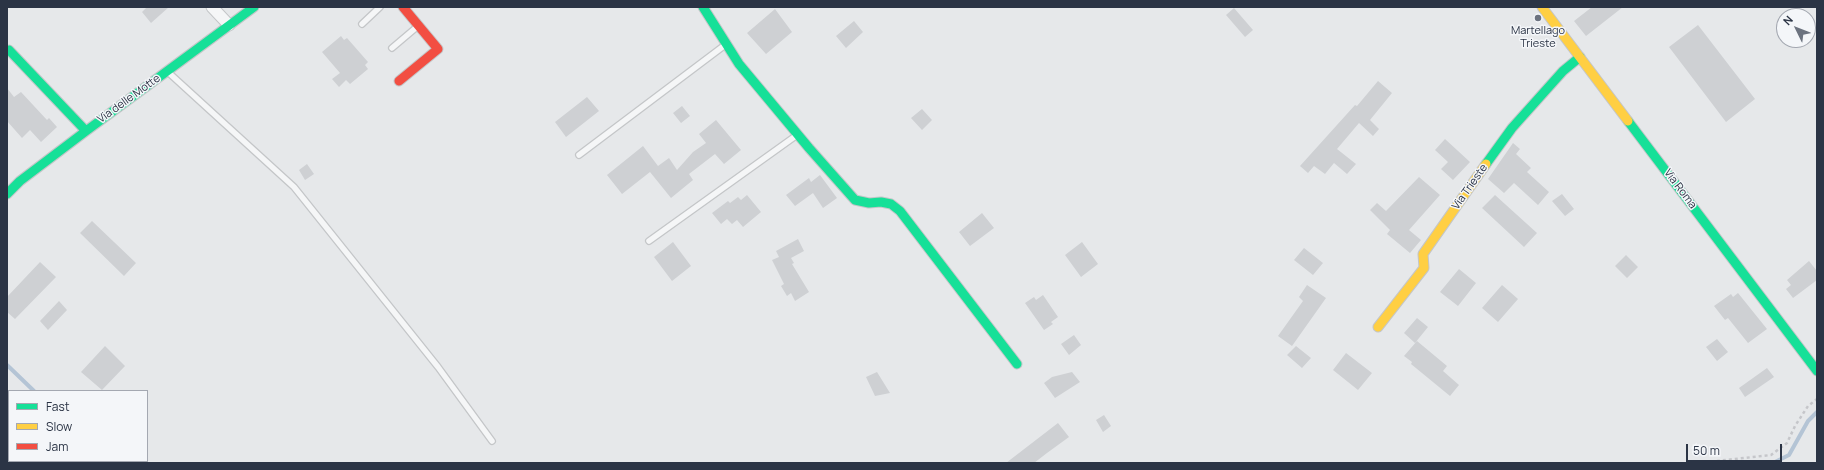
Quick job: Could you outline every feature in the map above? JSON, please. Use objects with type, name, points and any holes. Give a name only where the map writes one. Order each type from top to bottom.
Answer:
[{"type":"street","points":[[212,7],[229,25]]},
{"type":"street","name":"Via delle Motte","points":[[7,194],[20,181],[86,131],[254,7]]},
{"type":"street","points":[[398,81],[438,49],[402,7]]},
{"type":"street","points":[[703,7],[739,64],[797,134],[855,200],[869,203],[881,202],[891,204],[900,211],[1017,364]]},
{"type":"street","name":"Via Roma","points":[[1542,7],[1817,371]]},
{"type":"street","points":[[7,50],[86,131]]},
{"type":"street","name":"Via Trieste","points":[[1378,327],[1418,277],[1424,268],[1423,254],[1512,128],[1563,71],[1580,57]]},
{"type":"lane","points":[[362,24],[380,7]]},
{"type":"lane","points":[[392,48],[418,26]]},
{"type":"lane","points":[[579,155],[726,44]]},
{"type":"lane","points":[[167,71],[294,187],[438,367],[492,441]]},
{"type":"lane","points":[[649,241],[797,134]]},
{"type":"path","points":[[1699,463],[1771,455],[1787,442],[1808,406],[1817,399]]},
{"type":"building","points":[[147,7],[169,7],[151,23],[142,12]]},
{"type":"building","points":[[1592,7],[1623,7],[1586,36],[1574,21]]},
{"type":"building","points":[[1234,8],[1253,30],[1245,37],[1226,15]]},
{"type":"building","points":[[775,9],[792,32],[766,54],[747,33]]},
{"type":"building","points":[[854,21],[863,32],[846,48],[836,36]]},
{"type":"building","points":[[1698,25],[1755,99],[1726,122],[1669,47]]},
{"type":"building","points":[[341,36],[344,40],[347,38],[368,62],[365,65],[368,69],[350,84],[346,80],[339,87],[332,79],[340,73],[322,52]]},
{"type":"building","points":[[1378,81],[1392,93],[1370,120],[1379,129],[1373,136],[1359,123],[1337,149],[1356,164],[1347,174],[1334,163],[1325,174],[1314,166],[1308,173],[1300,166],[1355,105],[1357,106]]},
{"type":"building","points":[[7,88],[14,97],[21,92],[47,120],[49,118],[57,127],[41,142],[30,130],[22,138],[7,121]]},
{"type":"building","points":[[587,97],[599,111],[566,137],[555,122]]},
{"type":"building","points":[[682,106],[690,116],[681,123],[673,113]]},
{"type":"building","points":[[922,109],[932,120],[922,130],[911,118]]},
{"type":"building","points":[[716,120],[741,150],[724,164],[715,154],[689,174],[693,180],[671,198],[650,172],[622,194],[607,175],[643,146],[658,166],[669,158],[677,170],[693,152],[706,143],[699,134]]},
{"type":"building","points":[[1445,139],[1470,162],[1453,180],[1441,169],[1448,162],[1435,150]]},
{"type":"building","points":[[1513,143],[1520,149],[1516,154],[1531,168],[1527,172],[1549,192],[1538,205],[1514,183],[1504,193],[1488,179]]},
{"type":"building","points":[[307,164],[314,174],[305,180],[299,170]]},
{"type":"building","points":[[820,175],[837,198],[823,208],[813,193],[795,206],[786,195],[809,178],[811,182]]},
{"type":"building","points":[[1419,177],[1440,195],[1409,230],[1421,240],[1410,253],[1387,234],[1390,230],[1370,210],[1377,203],[1386,211]]},
{"type":"building","points":[[1562,194],[1574,209],[1565,216],[1552,201]]},
{"type":"building","points":[[747,195],[761,212],[743,227],[737,220],[732,224],[727,219],[721,224],[712,213],[728,201],[730,203],[738,197],[741,200]]},
{"type":"building","points":[[1495,195],[1537,233],[1524,247],[1482,208]]},
{"type":"building","points":[[982,213],[994,228],[970,246],[959,232]]},
{"type":"building","points":[[92,221],[136,263],[124,276],[80,233]]},
{"type":"building","points":[[798,239],[804,251],[791,258],[794,263],[792,264],[809,292],[795,301],[791,293],[787,296],[781,286],[784,284],[772,260],[779,257],[776,251]]},
{"type":"building","points":[[673,242],[691,266],[672,281],[654,257]]},
{"type":"building","points":[[1082,242],[1098,264],[1081,277],[1065,255]]},
{"type":"building","points":[[1304,248],[1323,263],[1313,275],[1294,260]]},
{"type":"building","points":[[1626,255],[1638,267],[1627,278],[1615,266]]},
{"type":"building","points":[[1809,261],[1817,271],[1817,280],[1793,298],[1786,289],[1791,285],[1787,280]]},
{"type":"building","points":[[40,262],[56,277],[15,319],[7,312],[7,297]]},
{"type":"building","points":[[1459,269],[1476,283],[1458,306],[1440,292]]},
{"type":"building","points":[[1307,285],[1326,298],[1292,346],[1278,336],[1303,301],[1299,297]]},
{"type":"building","points":[[1502,285],[1518,299],[1498,322],[1482,308]]},
{"type":"building","points":[[1738,293],[1767,329],[1748,343],[1728,318],[1725,320],[1714,306],[1731,294],[1733,297]]},
{"type":"building","points":[[1043,295],[1058,317],[1051,322],[1053,324],[1044,330],[1025,303],[1034,297],[1036,300]]},
{"type":"building","points":[[59,301],[67,310],[48,330],[40,321]]},
{"type":"building","points":[[1417,318],[1428,327],[1415,343],[1404,333]]},
{"type":"building","points":[[1074,335],[1081,345],[1069,355],[1061,344]]},
{"type":"building","points":[[1717,339],[1728,352],[1717,361],[1706,347]]},
{"type":"building","points":[[1417,341],[1447,366],[1443,371],[1459,385],[1450,396],[1411,364],[1412,362],[1404,356]]},
{"type":"building","points":[[105,346],[125,366],[102,390],[81,372]]},
{"type":"building","points":[[1296,346],[1311,358],[1302,368],[1287,355]]},
{"type":"building","points":[[1346,353],[1372,373],[1358,390],[1333,370]]},
{"type":"building","points":[[1767,368],[1774,377],[1745,397],[1739,388]]},
{"type":"building","points":[[877,372],[890,393],[875,396],[866,377]]},
{"type":"building","points":[[1072,372],[1080,382],[1055,398],[1044,383],[1052,377]]},
{"type":"building","points":[[1104,415],[1111,426],[1103,432],[1096,420]]},
{"type":"building","points":[[1058,423],[1069,437],[1034,463],[1006,463]]},
{"type":"waterway","points":[[7,365],[33,390]]},
{"type":"waterway","points":[[1773,463],[1789,455],[1808,421],[1817,412]]},
{"type":"traffic: fast","points":[[7,194],[20,181],[86,131],[254,7]]},
{"type":"traffic: fast","points":[[703,7],[739,64],[809,148],[855,200],[869,203],[881,202],[891,204],[900,211],[1017,364]]},
{"type":"traffic: fast","points":[[7,51],[9,50],[86,131]]},
{"type":"traffic: fast","points":[[1486,164],[1512,128],[1563,71],[1580,57]]},
{"type":"traffic: fast","points":[[1628,121],[1817,371]]},
{"type":"traffic: slow","points":[[1542,7],[1628,121]]},
{"type":"traffic: slow","points":[[1378,327],[1424,268],[1423,254],[1486,164]]},
{"type":"traffic: jam","points":[[399,81],[438,49],[403,7]]},
{"type":"place","name":"Martellago Trieste","points":[[1538,18]]}]
